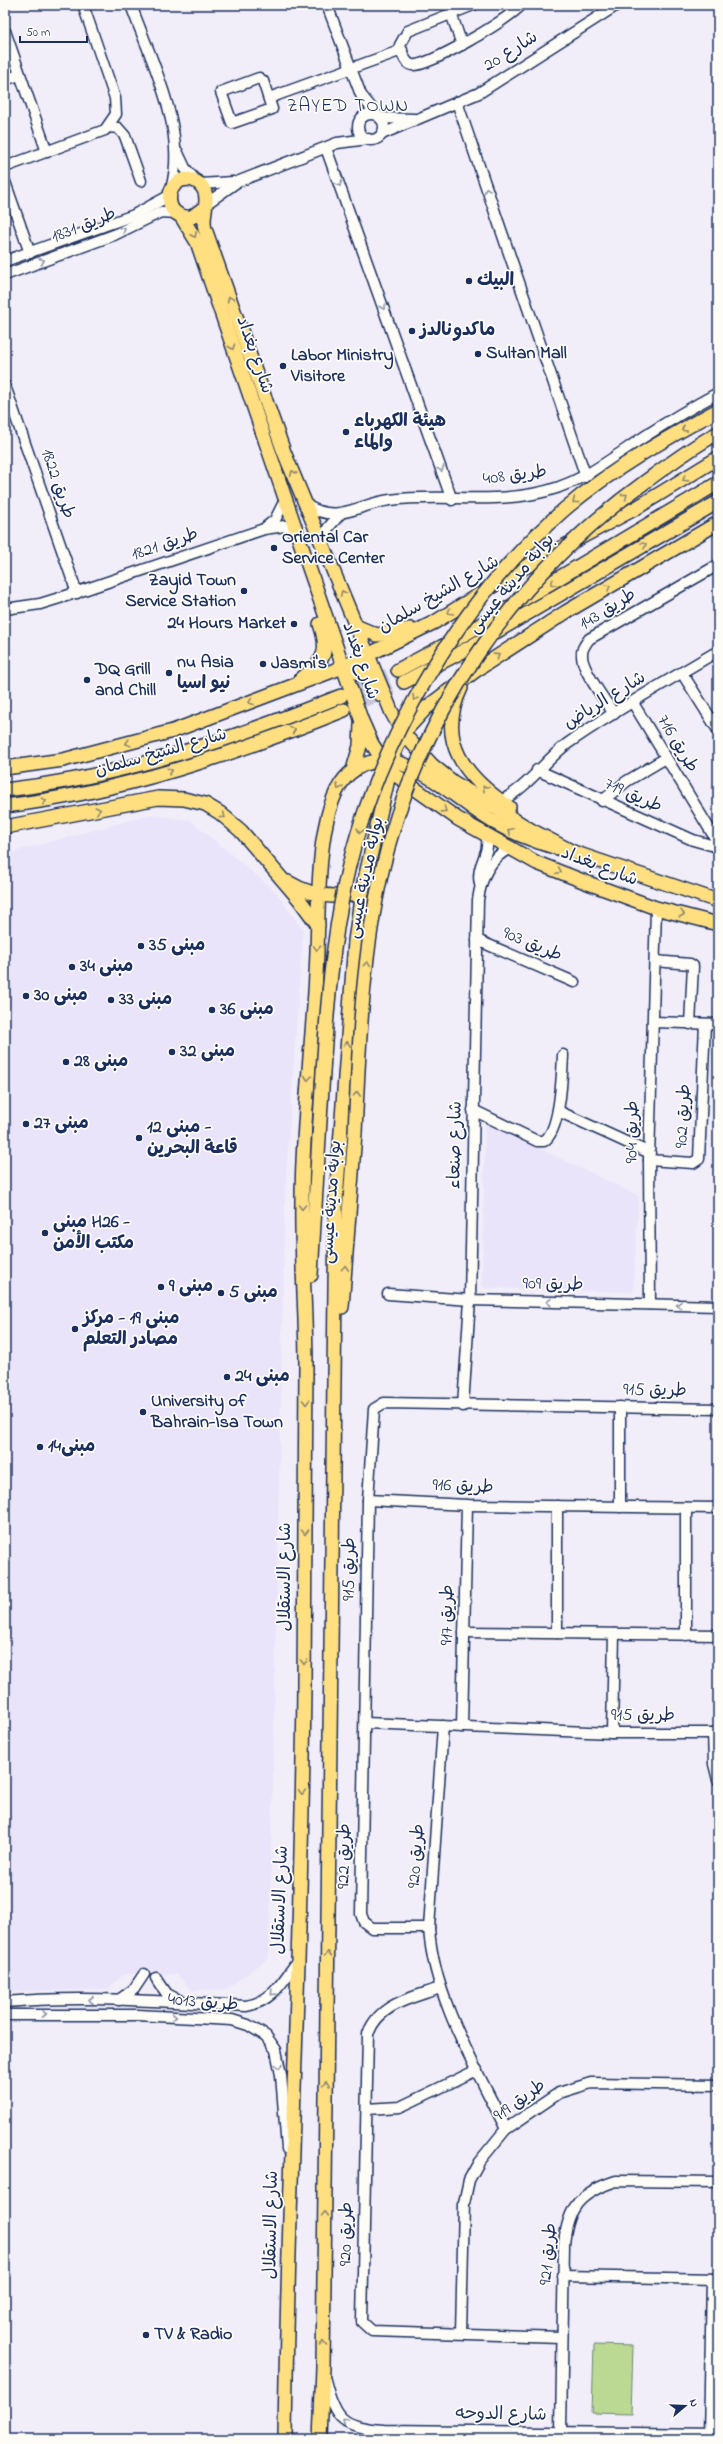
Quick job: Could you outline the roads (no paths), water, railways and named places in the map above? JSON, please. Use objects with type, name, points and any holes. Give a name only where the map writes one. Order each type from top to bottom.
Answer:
[{"type":"main road","points":[[190,180],[198,183],[206,194],[205,206],[192,217],[179,215],[172,208],[170,193],[179,182],[190,180]]},
{"type":"main road","name":"شارع بغداد","points":[[205,206],[205,229],[284,452],[358,627],[356,663]]},
{"type":"main road","name":"شارع بغداد","points":[[179,215],[197,242],[297,535],[356,663],[392,713],[403,733],[432,765],[453,782],[531,830],[573,852],[718,901]]},
{"type":"main road","name":"بوابة مدينة عيسى","points":[[306,1363],[319,1137],[333,956],[341,902],[362,822],[374,788],[408,710],[456,634],[486,593],[531,542],[566,508],[596,484],[663,440],[718,410]]},
{"type":"main road","name":"بوابة مدينة عيسى","points":[[332,1432],[355,1133],[360,1026],[373,919],[382,871],[399,812],[413,776],[436,725],[463,675],[505,616],[532,582],[576,536],[596,518],[674,460],[718,434]]},
{"type":"main road","name":"شارع الشيخ سلمان","points":[[7,766],[63,760],[174,730],[356,663],[435,622],[512,574],[638,507],[718,458]]},
{"type":"main road","points":[[718,483],[473,630],[401,676],[465,650],[718,502]]},
{"type":"main road","points":[[320,2439],[323,2368],[333,1545],[332,1432],[336,1200],[350,984],[362,892],[383,805],[388,764],[403,733],[426,708],[474,671],[559,616],[718,523]]},
{"type":"main road","points":[[288,689],[319,664],[326,646],[324,634],[294,547],[297,535]]},
{"type":"main road","points":[[358,627],[371,634],[384,635],[435,622]]},
{"type":"main road","points":[[346,692],[356,663]]},
{"type":"main road","points":[[356,663],[363,675],[373,684],[392,713]]},
{"type":"main road","points":[[474,671],[462,685],[455,700],[451,718],[452,740],[463,765],[500,801],[573,852]]},
{"type":"main road","name":"شارع بغداد","points":[[346,692],[388,764],[424,797],[486,835],[538,863],[656,908],[718,924]]},
{"type":"main road","name":"شارع الشيخ سلمان","points":[[5,790],[41,786],[177,755],[261,727],[346,692]]},
{"type":"main road","name":"شارع الشيخ سلمان","points":[[5,806],[37,802],[113,786],[178,768],[264,742],[344,710]]},
{"type":"main road","points":[[306,1363],[302,1203],[318,925],[326,821],[332,799],[344,780],[353,770],[360,746],[361,719]]},
{"type":"main road","points":[[353,770],[388,764],[410,766],[431,779],[468,806],[513,833],[537,843],[573,852]]},
{"type":"main road","points":[[383,805],[399,798],[424,797]]},
{"type":"main road","points":[[5,827],[158,798],[184,799],[206,804],[220,813],[241,831],[318,925]]},
{"type":"main road","points":[[278,876],[295,887],[320,895],[341,897],[362,892]]},
{"type":"main road","name":"شارع الاستقلال","points":[[286,2439],[290,2184],[303,1760],[306,1363]]},
{"type":"street","points":[[5,167],[100,133],[108,127],[116,114],[115,98],[83,5]]},
{"type":"street","points":[[131,5],[172,120],[176,148],[175,176],[170,193]]},
{"type":"street","points":[[205,206],[237,182],[338,143],[376,139],[382,134],[384,126],[379,117],[365,101],[358,88],[327,5]]},
{"type":"street","points":[[473,5],[408,30],[401,39],[402,50],[407,61],[411,64],[417,65],[462,45],[521,5]]},
{"type":"street","name":"شارع 20","points":[[382,134],[479,93],[617,5]]},
{"type":"street","points":[[451,13],[462,45]]},
{"type":"street","points":[[5,31],[47,152]]},
{"type":"street","points":[[269,98],[402,50]]},
{"type":"street","points":[[5,80],[20,75]]},
{"type":"street","points":[[259,78],[262,79],[269,98],[271,110],[234,124],[221,93],[222,90],[259,78]]},
{"type":"street","points":[[358,88],[361,135],[368,139]]},
{"type":"street","points":[[457,102],[586,477]]},
{"type":"street","points":[[338,143],[360,121],[369,115],[379,117]]},
{"type":"street","name":"شارع 20","points":[[379,117],[418,118]]},
{"type":"street","points":[[108,127],[118,128],[125,136],[140,181]]},
{"type":"street","points":[[176,148],[185,168],[198,183],[237,182]]},
{"type":"street","points":[[326,148],[452,500]]},
{"type":"street","points":[[5,182],[30,253]]},
{"type":"street","name":"طريق 1831","points":[[5,262],[134,215],[170,193]]},
{"type":"street","name":"طريق 1831","points":[[5,275],[114,235],[161,212],[179,215]]},
{"type":"street","name":"طريق 1822","points":[[5,386],[77,592]]},
{"type":"street","name":"طريق 408","points":[[306,505],[322,513],[340,514],[392,500],[452,500],[531,495],[556,489],[586,477],[648,435],[718,393]]},
{"type":"street","name":"طريق 1821","points":[[264,529],[275,520],[285,500]]},
{"type":"street","points":[[323,546],[328,528],[340,514]]},
{"type":"street","name":"طريق 1821","points":[[5,609],[40,604],[264,529],[285,526],[297,535]]},
{"type":"street","name":"طريق 143","points":[[614,714],[586,668],[582,657],[583,647],[589,639],[718,565]]},
{"type":"street","name":"شارع الرياض","points":[[500,801],[519,790],[537,770],[567,744],[718,651]]},
{"type":"street","points":[[682,673],[718,730]]},
{"type":"street","name":"طريق 716","points":[[632,703],[718,843]]},
{"type":"street","points":[[602,801],[627,781],[666,758]]},
{"type":"street","name":"طريق 719","points":[[537,770],[602,801],[693,840],[718,847]]},
{"type":"street","name":"شارع الرياض","points":[[514,810],[519,790]]},
{"type":"street","name":"شارع صنعاء","points":[[463,1406],[470,1300],[477,940],[480,886],[479,871],[487,851],[486,835]]},
{"type":"street","name":"شارع صنعاء","points":[[480,886],[494,860],[511,848]]},
{"type":"street","name":"طريق 904","points":[[650,1304],[649,1156],[656,908]]},
{"type":"street","name":"طريق 903","points":[[477,940],[574,982]]},
{"type":"street","points":[[655,961],[690,964],[693,966],[690,1024]]},
{"type":"street","points":[[653,1022],[718,1024]]},
{"type":"street","name":"طريق 902","points":[[649,1156],[693,1163],[699,1159],[705,1024]]},
{"type":"street","points":[[473,1110],[541,1141],[549,1136],[558,1111],[563,1055]]},
{"type":"street","points":[[558,1111],[649,1156]]},
{"type":"street","name":"طريق 909","points":[[388,1294],[470,1300],[718,1306]]},
{"type":"street","name":"طريق 915","points":[[716,1733],[612,1733],[365,1723],[368,1500],[372,1413],[376,1406],[384,1403],[463,1406],[718,1409]]},
{"type":"street","points":[[620,1408],[620,1507]]},
{"type":"street","name":"طريق 916","points":[[368,1500],[467,1505],[718,1508]]},
{"type":"street","name":"طريق 917","points":[[462,1727],[467,1505]]},
{"type":"street","points":[[557,1506],[557,1633]]},
{"type":"street","points":[[686,1508],[686,1635]]},
{"type":"street","points":[[464,1632],[718,1635]]},
{"type":"street","points":[[612,1733],[614,1634]]},
{"type":"street","name":"طريق 922","points":[[365,1723],[362,1919],[372,1928],[429,1928]]},
{"type":"street","name":"طريق 920","points":[[443,1726],[429,1928],[431,1954],[440,1988],[477,2070],[506,2129]]},
{"type":"street","points":[[716,1733],[714,1764],[718,1780]]},
{"type":"street","name":"طريق 4013","points":[[5,2002],[40,2000],[119,2000],[147,2004],[184,2003],[253,2005],[271,1995],[297,1962]]},
{"type":"street","points":[[119,2000],[134,1989],[144,1974]]},
{"type":"street","points":[[156,1978],[167,1994],[184,2003]]},
{"type":"street","name":"طريق 920","points":[[440,1988],[392,2006],[375,2020],[368,2034],[362,2322],[372,2330],[561,2337]]},
{"type":"street","points":[[138,2015],[147,2004],[155,2016]]},
{"type":"street","name":"طريق 4013","points":[[5,2016],[138,2015],[232,2020],[248,2024],[266,2036],[271,2042],[279,2063],[290,2184]]},
{"type":"street","points":[[367,2109],[400,2107],[477,2070]]},
{"type":"street","name":"طريق 919","points":[[461,2333],[464,2203],[469,2180],[479,2162],[506,2129],[559,2093],[591,2083],[718,2085]]},
{"type":"street","name":"طريق 921","points":[[561,2432],[561,2337],[566,2220],[575,2206],[586,2195],[600,2186],[616,2181],[718,2182]]},
{"type":"street","points":[[563,2276],[715,2279],[712,2436]]},
{"type":"street","name":"شارع الدوحه","points":[[323,2368],[334,2409],[341,2418],[358,2428],[712,2436]]},
{"type":"street","points":[[512,2439],[521,2432]]},
{"type":"tunnel","points":[[341,696],[398,670]]},
{"type":"tunnel","points":[[346,709],[404,682]]},
{"type":"place","name":"البيك","points":[[469,281]]},
{"type":"place","name":"ماكدونالدز","points":[[412,331]]},
{"type":"place","name":"Sultan Mall","points":[[478,354]]},
{"type":"place","name":"Labor Ministry Visitore","points":[[283,366]]},
{"type":"place","name":"هيئة الكهرباء والماء","points":[[346,432]]},
{"type":"place","name":"Oriental Car Service Center","points":[[274,548]]},
{"type":"place","name":"Zayid Town Service Station","points":[[244,591]]},
{"type":"place","name":"24 Hours Market","points":[[294,624]]},
{"type":"place","name":"Jasmi's","points":[[263,664]]},
{"type":"place","name":"nu Asia نيو اسيا","points":[[169,673]]},
{"type":"place","name":"DQ Grill and Chill","points":[[87,680]]},
{"type":"place","name":"مبنى 35","points":[[141,946]]},
{"type":"place","name":"مبنى 34","points":[[72,967]]},
{"type":"place","name":"مبنى 30","points":[[26,996]]},
{"type":"place","name":"مبنى 33","points":[[111,1000]]},
{"type":"place","name":"مبنى 36","points":[[212,1010]]},
{"type":"place","name":"مبنى 32","points":[[172,1052]]},
{"type":"place","name":"مبنى 28","points":[[66,1062]]},
{"type":"place","name":"مبنى 27","points":[[26,1124]]},
{"type":"place","name":"مبنى 12 - قاعة البحرين","points":[[139,1138]]},
{"type":"place","name":"مبنى H26 - مكتب الأمن","points":[[45,1233]]},
{"type":"place","name":"مبنى 9","points":[[161,1287]]},
{"type":"place","name":"مبنى 5","points":[[221,1293]]},
{"type":"place","name":"مبنى 19 - مركز مصادر التعلم","points":[[75,1329]]},
{"type":"place","name":"مبنى 24","points":[[227,1377]]},
{"type":"place","name":"University of Bahrain-Isa Town","points":[[143,1412]]},
{"type":"place","name":"مبنى14","points":[[40,1447]]},
{"type":"place","name":"TV & Radio","points":[[146,2335]]},
{"type":"district","name":"ZAYED TOWN","points":[[348,106]]}]
